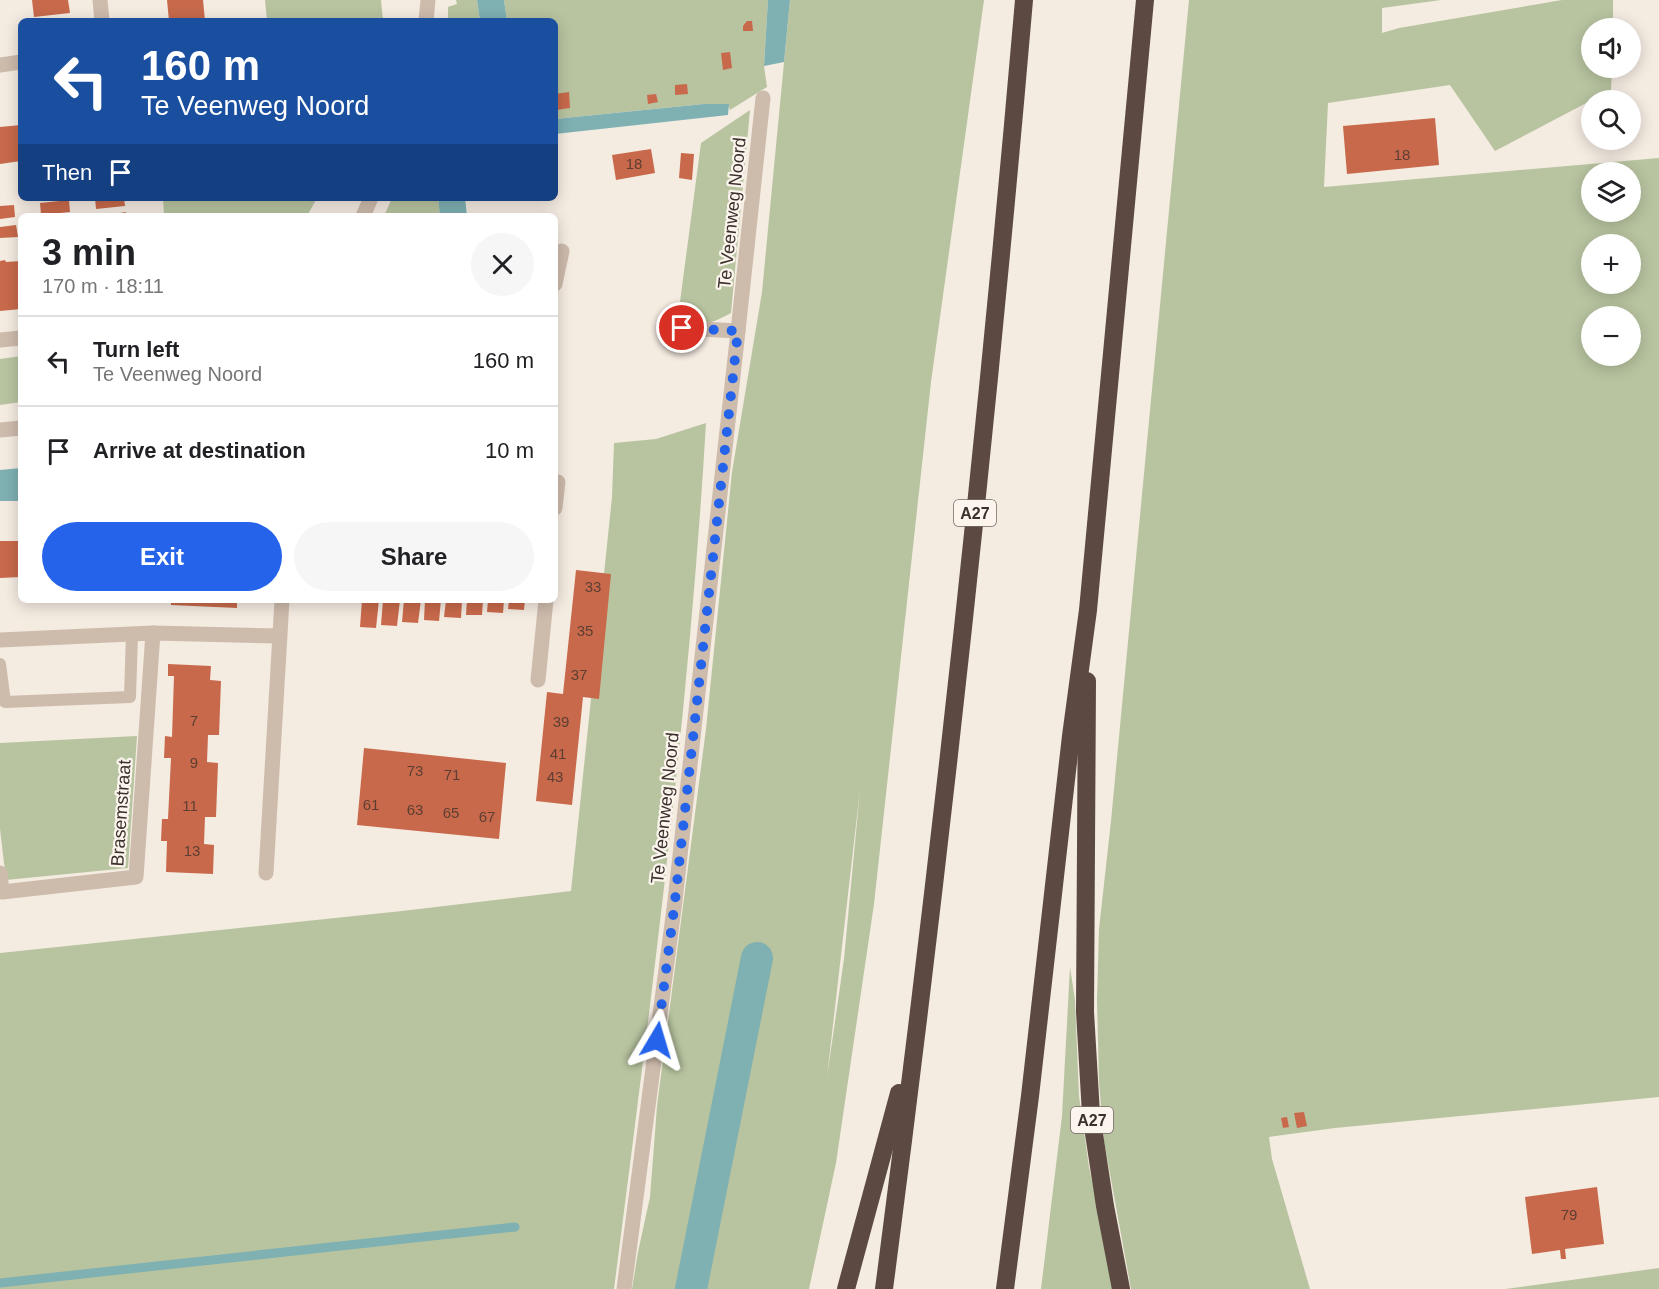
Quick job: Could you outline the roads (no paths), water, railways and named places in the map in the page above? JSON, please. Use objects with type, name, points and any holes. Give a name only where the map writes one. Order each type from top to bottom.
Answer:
[{"type":"highway","name":"A27","points":[[884,1289],[918,1025],[978,484],[1024,0]]},
{"type":"highway","name":"A27","points":[[1005,1289],[1088,610],[1145,0]]},
{"type":"highway","name":"A27","points":[[1088,610],[1085,1012],[1091,1114],[1121,1289]]},
{"type":"highway","name":"A27","points":[[846,1289],[918,1025]]},
{"type":"street","points":[[100,0],[102,18]]},
{"type":"street","points":[[426,18],[428,0]]},
{"type":"street","points":[[0,65],[18,62]]},
{"type":"street","name":"Te Veenweg Noord","points":[[624,1289],[675,901],[763,98]]},
{"type":"street","points":[[558,270],[562,251]]},
{"type":"street","points":[[682,328],[738,331]]},
{"type":"street","points":[[0,340],[18,338]]},
{"type":"street","points":[[0,430],[18,428]]},
{"type":"street","points":[[266,873],[282,603]]},
{"type":"street","points":[[538,680],[546,603]]},
{"type":"street","points":[[0,640],[153,633],[279,636]]},
{"type":"street","name":"Brasemstraat","points":[[0,873],[2,892],[136,877],[153,633]]},
{"type":"lane","points":[[0,664],[5,702],[130,697],[132,634]]},
{"type":"water","points":[[477,0],[504,0],[507,18],[480,18]]},
{"type":"water","points":[[768,0],[790,0],[784,62],[764,66]]},
{"type":"water","points":[[704,104],[729,104],[728,115],[558,134],[558,119]]},
{"type":"water","points":[[438,201],[465,201],[467,213],[440,213]]},
{"type":"water","points":[[18,468],[18,501],[0,501],[0,470]]},
{"type":"waterway","points":[[691,1289],[757,958]]},
{"type":"waterway","points":[[0,1283],[515,1227]]}]
